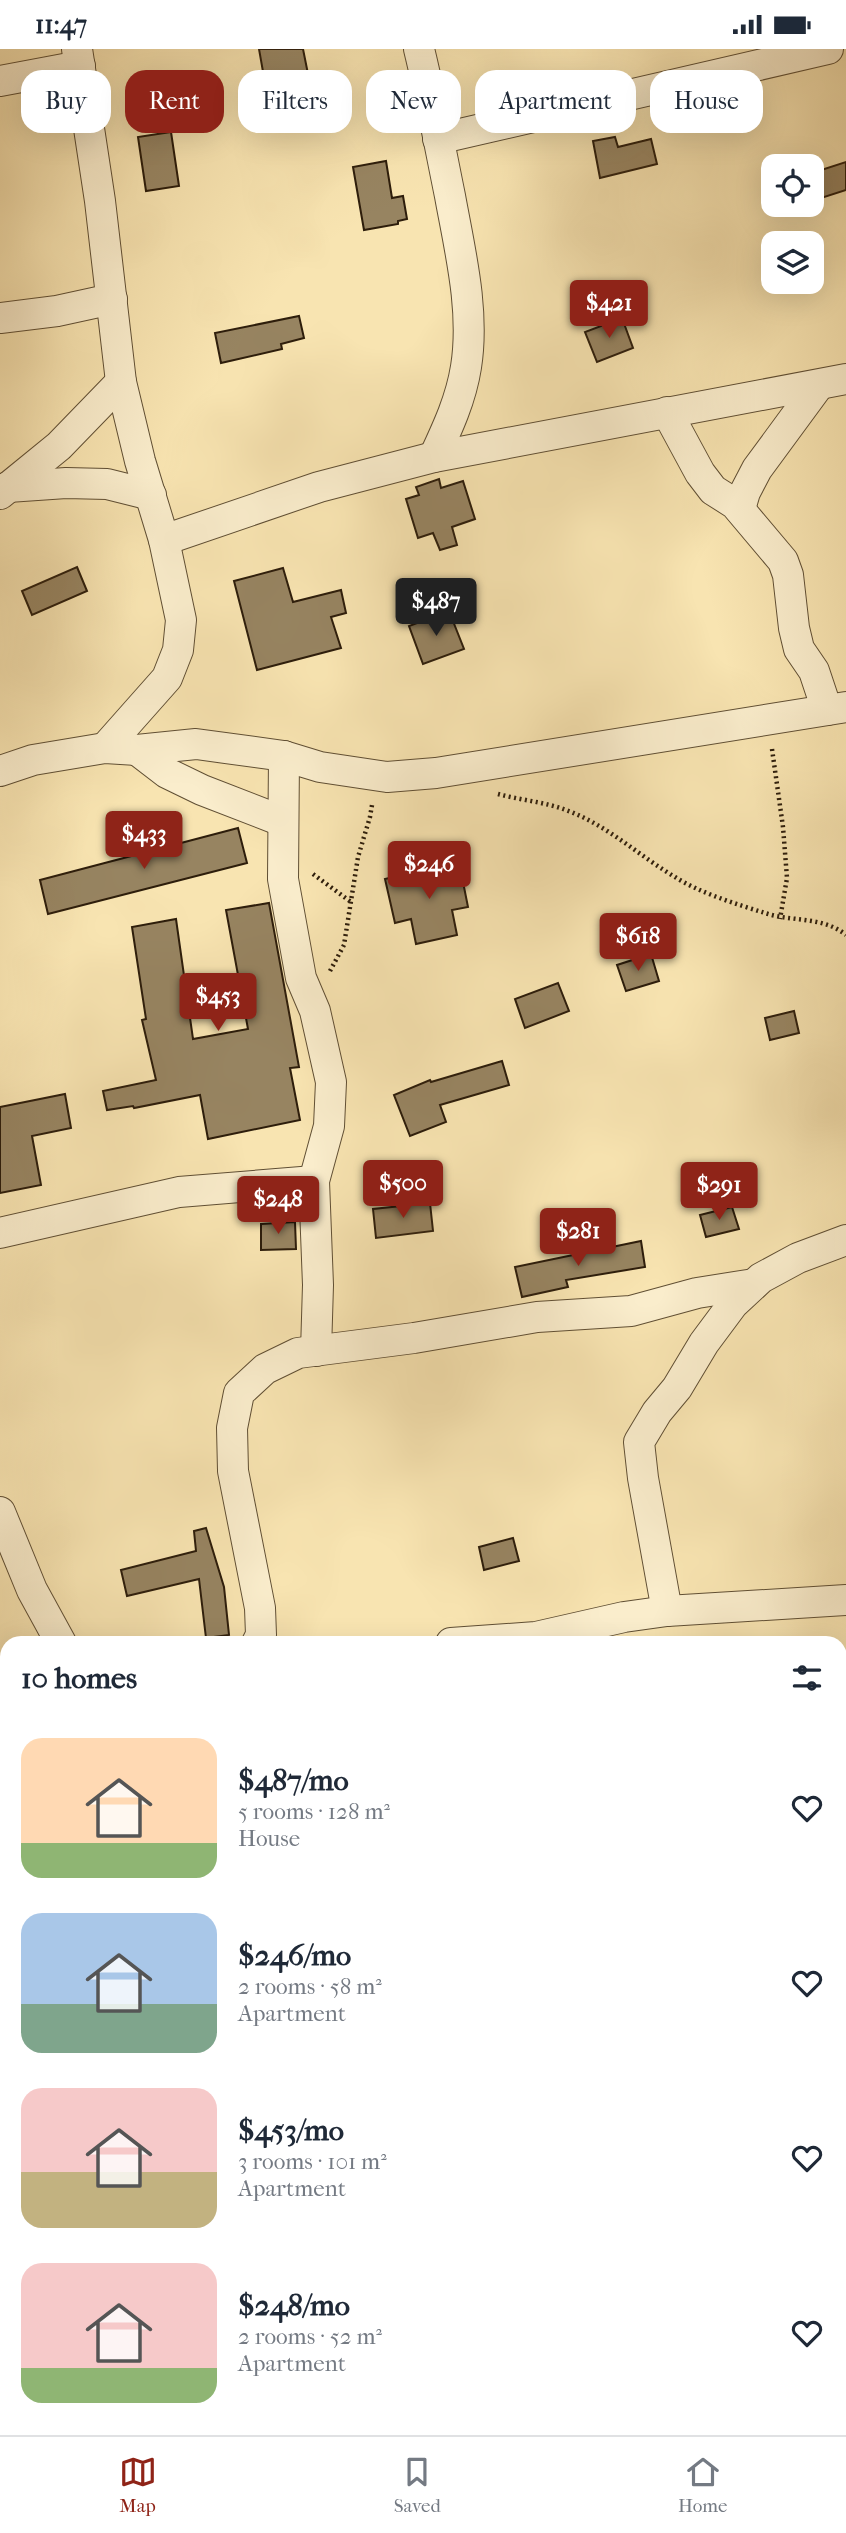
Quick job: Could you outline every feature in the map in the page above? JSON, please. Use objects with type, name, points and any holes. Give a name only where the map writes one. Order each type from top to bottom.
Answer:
[{"type":"street","points":[[419,49],[459,245],[468,319],[466,364],[458,403],[434,457]]},
{"type":"street","points":[[438,139],[711,62],[828,49]]},
{"type":"street","points":[[0,81],[78,57],[121,382],[140,461],[164,540],[181,619],[178,650],[167,678],[106,748]]},
{"type":"street","points":[[0,318],[57,311],[112,299]]},
{"type":"street","points":[[4,490],[59,446],[121,382]]},
{"type":"street","points":[[164,540],[319,487],[434,457],[832,383]]},
{"type":"street","points":[[740,509],[757,469],[832,383]]},
{"type":"street","points":[[0,771],[33,760],[106,748],[137,750],[196,744],[284,755],[320,767],[387,777],[450,770],[836,708],[799,649],[788,575],[783,561],[740,509],[713,490],[700,473],[667,412]]},
{"type":"street","points":[[4,490],[66,483],[107,484],[151,495]]},
{"type":"street","points":[[137,750],[167,773],[202,790],[282,821]]},
{"type":"street","points":[[284,755],[283,879],[301,978],[315,1011],[331,1081],[329,1126],[314,1181],[318,1285],[316,1351]]},
{"type":"street","points":[[0,1233],[179,1192],[314,1181]]},
{"type":"street","points":[[667,1611],[639,1442],[733,1304],[754,1284],[798,1258],[846,1240]]},
{"type":"street","points":[[260,1636],[260,1608],[233,1471],[232,1428],[239,1393],[265,1369],[298,1353],[414,1338],[537,1317],[631,1311],[697,1293],[754,1284]]},
{"type":"street","points":[[0,1512],[33,1590],[57,1636]]},
{"type":"street","points":[[536,1636],[572,1636],[624,1617],[667,1611],[846,1600]]},
{"type":"path","points":[[769,719],[787,878],[780,919]]},
{"type":"path","points":[[450,770],[469,784],[487,792],[565,810],[605,828],[677,879],[780,919],[810,921],[834,927],[846,935]]},
{"type":"path","points":[[315,1011],[329,973],[344,945],[358,857],[370,817],[374,775]]},
{"type":"path","points":[[285,853],[351,902]]},
{"type":"building","points":[[259,49],[303,49],[307,70],[263,70]]},
{"type":"building","points":[[171,133],[179,186],[146,191],[138,137]]},
{"type":"building","points":[[615,137],[618,147],[651,139],[657,164],[600,178],[593,141]]},
{"type":"building","points":[[386,161],[392,198],[403,196],[407,219],[398,221],[398,224],[364,230],[353,167]]},
{"type":"building","points":[[846,162],[846,190],[824,197],[824,169]]},
{"type":"building","points":[[299,316],[304,338],[281,344],[282,349],[221,363],[215,333]]},
{"type":"building","points":[[622,318],[633,348],[597,362],[585,332]]},
{"type":"building","points":[[439,479],[441,488],[463,481],[475,519],[452,527],[457,545],[440,550],[433,533],[418,538],[406,499],[419,495],[416,487]]},
{"type":"building","points":[[77,567],[87,591],[32,615],[22,591]]},
{"type":"building","points":[[283,568],[293,602],[341,590],[346,613],[331,617],[341,648],[257,670],[234,581]]},
{"type":"building","points":[[449,611],[464,649],[423,664],[409,626]]},
{"type":"building","points":[[238,828],[247,863],[48,914],[40,880]]},
{"type":"building","points":[[459,862],[468,907],[452,910],[457,935],[416,944],[411,919],[395,923],[385,879]]},
{"type":"building","points":[[269,903],[299,1067],[290,1068],[300,1120],[208,1139],[200,1095],[134,1108],[107,1110],[103,1091],[156,1080],[142,1020],[146,1019],[132,927],[176,919],[193,1039],[248,1029],[226,910]]},
{"type":"building","points":[[651,954],[659,981],[626,991],[617,965]]},
{"type":"building","points":[[558,983],[569,1011],[525,1028],[515,999]]},
{"type":"building","points":[[794,1011],[799,1033],[770,1040],[765,1018]]},
{"type":"building","points":[[502,1061],[509,1085],[440,1105],[446,1122],[410,1136],[394,1095],[430,1080],[431,1082]]},
{"type":"building","points":[[65,1094],[71,1128],[32,1136],[41,1185],[0,1193],[0,1107]]},
{"type":"building","points":[[430,1203],[433,1231],[376,1238],[373,1209]]},
{"type":"building","points":[[732,1207],[739,1229],[706,1237],[700,1215]]},
{"type":"building","points":[[295,1222],[296,1249],[261,1250],[261,1224]]},
{"type":"building","points":[[641,1241],[645,1267],[566,1280],[568,1287],[522,1297],[515,1267]]},
{"type":"building","points":[[206,1528],[224,1587],[229,1635],[206,1636],[199,1579],[127,1596],[121,1570],[196,1551],[194,1531]]},
{"type":"building","points":[[513,1538],[519,1561],[484,1570],[479,1547]]}]
